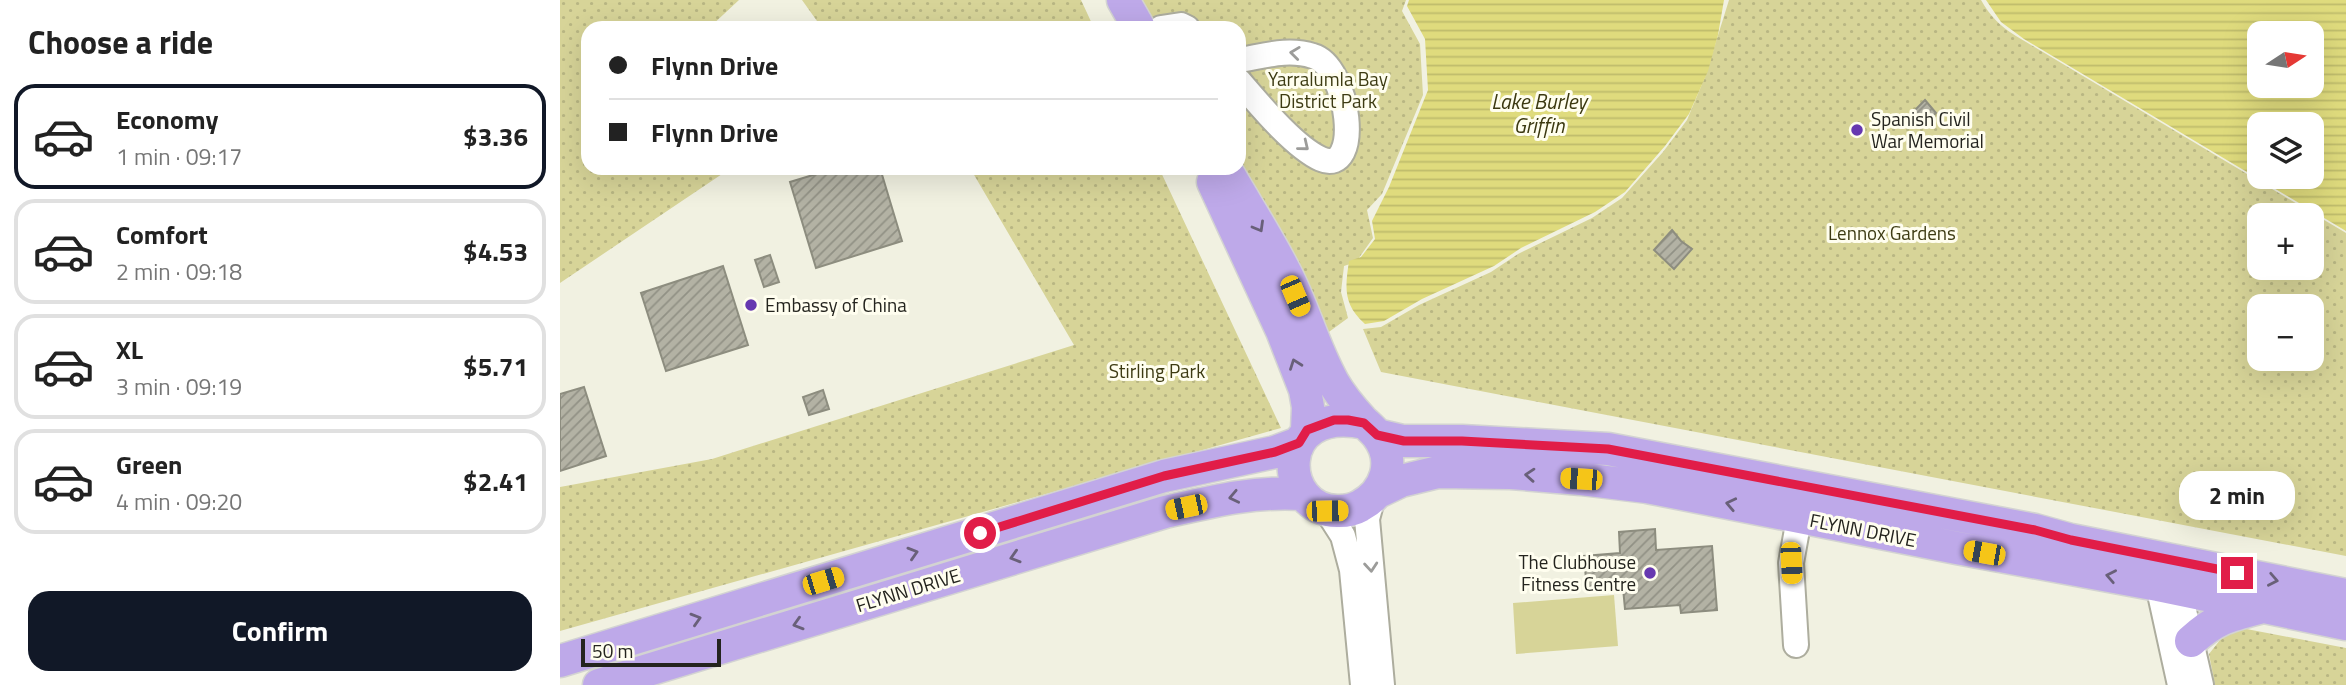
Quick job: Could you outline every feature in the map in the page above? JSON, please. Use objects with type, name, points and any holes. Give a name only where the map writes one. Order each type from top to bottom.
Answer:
[{"type":"main road","points":[[1123,0],[1135,21]]},
{"type":"main road","points":[[1209,175],[1282,331],[1304,390],[1308,407],[1303,437],[1294,455],[1294,470],[1315,503],[1355,509],[1376,495],[1386,477],[1388,463],[1385,450],[1332,380],[1286,275],[1229,175]]},
{"type":"main road","points":[[1303,437],[1334,420],[1348,420],[1371,429]]},
{"type":"main road","name":"FLYNN DRIVE","points":[[1371,429],[1404,441],[1462,441],[1608,449],[2035,530],[2068,554]]},
{"type":"main road","name":"FLYNN DRIVE","points":[[560,661],[1164,476],[1275,452],[1303,437]]},
{"type":"main road","name":"FLYNN DRIVE","points":[[1376,495],[1401,481],[1437,472],[1511,473],[1581,479],[1647,487],[1798,518],[2068,554],[2170,573],[2346,595]]},
{"type":"main road","name":"FLYNN DRIVE","points":[[599,685],[1166,512],[1248,494],[1276,492],[1315,503]]},
{"type":"main road","name":"FLYNN DRIVE","points":[[2170,573],[2264,607],[2346,624]]},
{"type":"main road","points":[[2191,641],[2210,624],[2230,615],[2264,607]]},
{"type":"street","points":[[1246,58],[1281,51],[1316,56],[1329,67],[1340,87],[1345,109],[1346,142],[1343,153],[1328,161],[1309,151],[1270,117],[1246,89]]},
{"type":"street","points":[[1796,645],[1791,563],[1806,488]]},
{"type":"street","points":[[1376,495],[1367,519],[1382,685]]},
{"type":"street","points":[[1315,503],[1343,536],[1352,570],[1363,685]]},
{"type":"street","points":[[2170,573],[2201,685]]},
{"type":"street","points":[[2170,573],[2180,685]]},
{"type":"green space","points":[[560,0],[739,0],[716,21],[581,21],[581,175],[721,175],[560,283]]},
{"type":"green space","points":[[802,0],[1081,0],[1091,21],[817,21]]},
{"type":"green space","name":"Yarralumla Bay District Park","points":[[1130,0],[1406,0],[1402,11],[1420,44],[1423,95],[1382,194],[1367,210],[1373,238],[1356,262],[1344,266],[1341,292],[1348,318],[1322,337],[1242,175],[1246,175],[1246,21],[1142,21]]},
{"type":"green space","name":"Lennox Gardens","points":[[1729,0],[1981,0],[1996,20],[2016,36],[2247,174],[2247,189],[2272,189],[2296,203],[2247,203],[2247,280],[2324,280],[2324,220],[2346,233],[2346,556],[1381,372],[1363,329],[1381,327],[1419,305],[1491,272],[1518,254],[1592,218],[1622,198],[1687,120],[1705,77]]},
{"type":"green space","name":"Stirling Park","points":[[974,175],[1162,175],[1281,428],[560,631],[560,487],[712,459],[1074,345]]},
{"type":"green space","points":[[1614,595],[1618,646],[1516,654],[1513,603]]},
{"type":"green space","points":[[2231,626],[2346,648],[2346,685],[2215,685],[2209,654]]},
{"type":"water","name":"Lake Burley Griffin","points":[[1409,0],[1724,0],[1708,71],[1689,114],[1625,192],[1595,212],[1521,248],[1494,266],[1422,299],[1384,321],[1365,324],[1353,310],[1347,295],[1349,261],[1361,257],[1375,239],[1372,221],[1389,187],[1428,90],[1425,39],[1407,6]]},
{"type":"water","points":[[1986,0],[2346,0],[2346,231],[2324,218],[2324,203],[2299,203],[2276,189],[2324,189],[2324,112],[2247,112],[2247,172],[2024,39],[2001,22]]},
{"type":"building","points":[[1925,100],[1936,113],[1924,125],[1913,112]]},
{"type":"building","points":[[813,175],[882,175],[902,241],[816,268],[790,182]]},
{"type":"building","points":[[1672,230],[1692,249],[1674,269],[1654,250]]},
{"type":"building","points":[[770,255],[779,282],[764,287],[755,260]]},
{"type":"building","points":[[723,266],[748,345],[666,371],[641,293]]},
{"type":"building","points":[[584,387],[606,456],[560,471],[560,394]]},
{"type":"building","points":[[823,390],[829,409],[809,415],[803,397]]},
{"type":"building","name":"The Clubhouse Fitness Centre","points":[[1655,529],[1656,550],[1712,546],[1717,610],[1681,613],[1680,605],[1625,609],[1623,588],[1587,591],[1584,556],[1620,553],[1619,532]]},
{"type":"place","name":"Spanish Civil War Memorial","points":[[1857,130]]},
{"type":"place","name":"Embassy of China","points":[[751,305]]},
{"type":"place","name":"The Clubhouse Fitness Centre","points":[[1650,573]]},
{"type":"route","points":[[980,533],[1164,476],[1275,452],[1299,443],[1307,430],[1334,420],[1348,420],[1364,423],[1377,435],[1404,441],[1462,441],[1608,449],[2035,530],[2071,540],[2237,573]]}]
